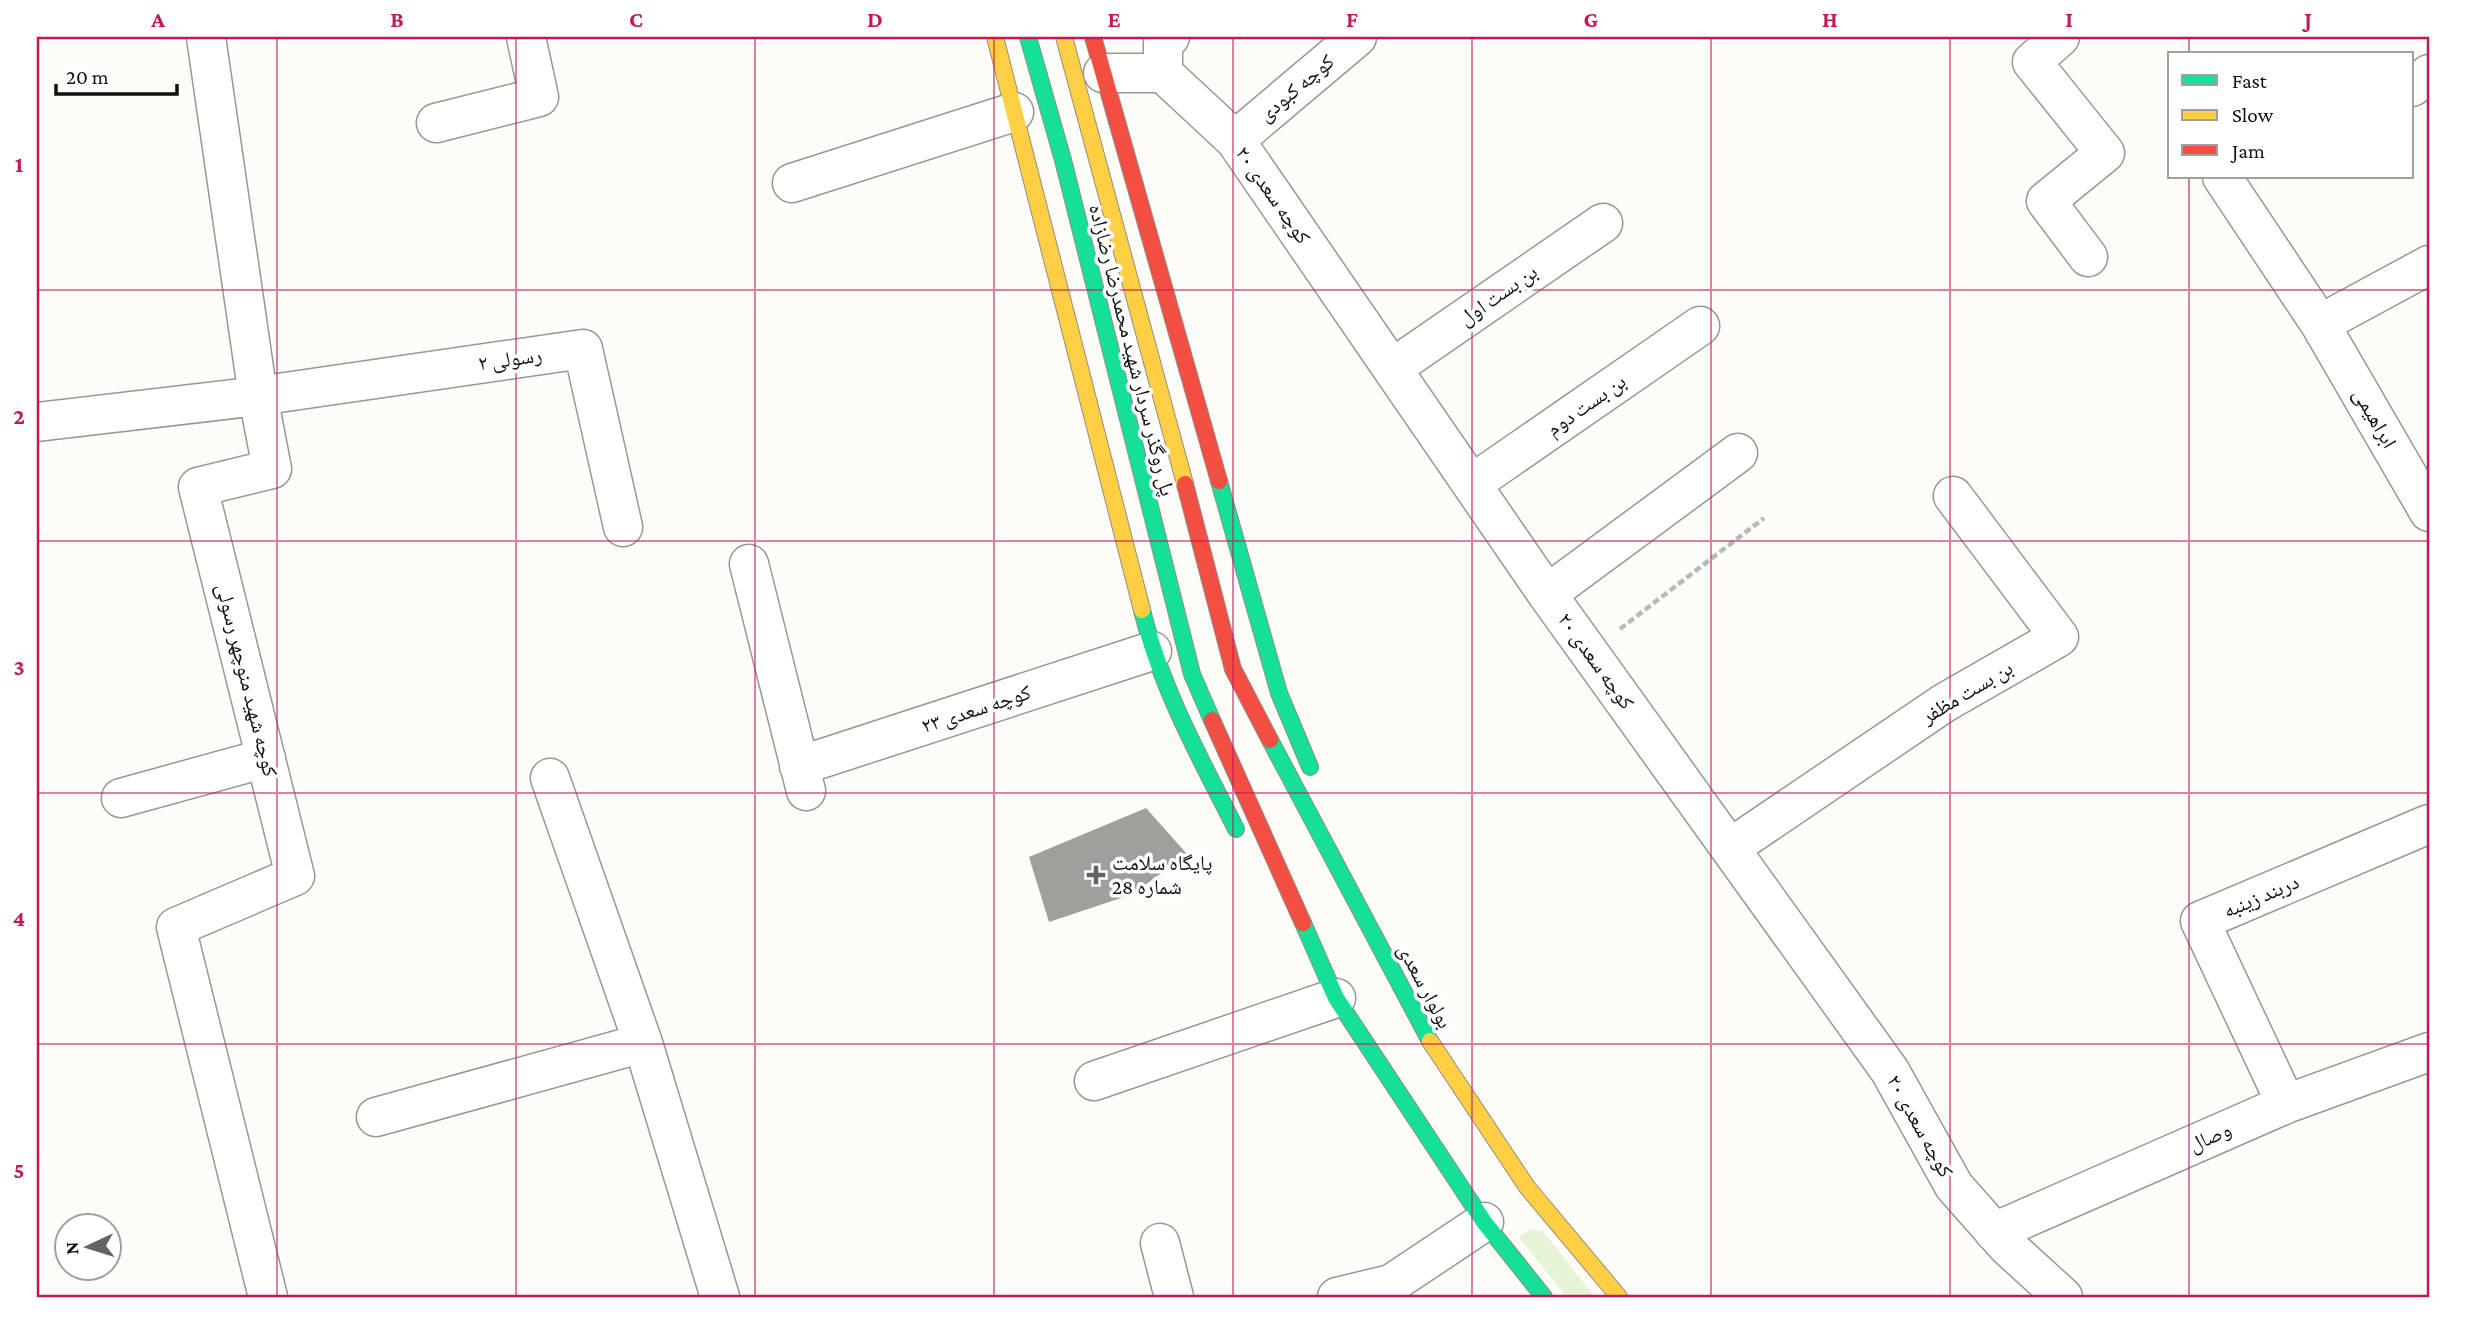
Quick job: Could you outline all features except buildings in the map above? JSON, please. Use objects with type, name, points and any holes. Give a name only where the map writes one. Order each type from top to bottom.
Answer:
[{"type":"main road","points":[[995,37],[1152,650],[1178,714],[1231,822],[1293,907],[1336,998],[1544,1297]]},
{"type":"main road","name":"پل روگذر سردار شهید محمدرضا رضازاده","points":[[1028,37],[1063,159],[1192,674],[1258,820],[1293,907]]},
{"type":"main road","name":"پل روگذر سردار شهید محمدرضا رضازاده","points":[[1063,37],[1116,221],[1233,669]]},
{"type":"main road","points":[[1093,37],[1279,693],[1319,795],[1344,880]]},
{"type":"main road","name":"بولوار سعدی","points":[[1233,669],[1426,1036],[1522,1191],[1619,1297]]},
{"type":"street","name":"کوچه شهید منوچهر رسولی","points":[[206,37],[258,396],[272,469],[198,487],[295,876],[176,927],[268,1297]]},
{"type":"street","points":[[436,123],[538,97],[526,37]]},
{"type":"street","name":"کوچه کبودی","points":[[1235,140],[1357,37]]},
{"type":"street","points":[[2060,37],[2032,62],[2105,153],[2046,201],[2088,257]]},
{"type":"street","name":"کوچه سعدی ۲۰","points":[[1103,74],[1166,55],[1235,140],[1394,367],[1547,594],[1890,1071],[1954,1186],[1994,1233],[2063,1297]]},
{"type":"street","points":[[2414,85],[2429,74]]},
{"type":"street","points":[[792,183],[1014,112]]},
{"type":"street","name":"ابراهیمی","points":[[2223,178],[2320,324],[2429,512]]},
{"type":"street","name":"بن بست اول","points":[[1394,367],[1603,223]]},
{"type":"street","points":[[2320,324],[2429,265]]},
{"type":"street","name":"بن بست دوم","points":[[1473,483],[1700,326]]},
{"type":"street","name":"رسولی ۲","points":[[258,396],[583,349],[623,527]]},
{"type":"street","points":[[37,422],[258,396]]},
{"type":"street","points":[[1547,594],[1738,453]]},
{"type":"street","name":"بن بست مظفر","points":[[1730,848],[1944,704],[2059,637],[1953,496]]},
{"type":"street","name":"کوچه سعدی ۲۳","points":[[749,564],[803,778],[1152,650]]},
{"type":"street","points":[[121,799],[266,758]]},
{"type":"street","points":[[550,778],[643,1043],[720,1297]]},
{"type":"street","name":"دربند زینبه","points":[[2286,1104],[2200,921],[2429,824]]},
{"type":"street","points":[[1094,1081],[1336,998]]},
{"type":"street","points":[[376,1117],[643,1043]]},
{"type":"street","name":"وصال","points":[[1994,1233],[2286,1104],[2429,1052]]},
{"type":"street","points":[[1337,1297],[1391,1284],[1489,1217]]},
{"type":"street","points":[[1160,1243],[1174,1297]]},
{"type":"path","points":[[1589,653],[1763,518]]},
{"type":"green space","points":[[1530,1229],[1543,1231],[1595,1297],[1566,1297],[1519,1237]]},
{"type":"traffic: fast","points":[[1028,37],[1063,160],[1192,674],[1212,720]]},
{"type":"traffic: fast","points":[[1219,481],[1279,693],[1310,767]]},
{"type":"traffic: fast","points":[[1142,610],[1171,695],[1236,829]]},
{"type":"traffic: fast","points":[[1270,740],[1430,1041]]},
{"type":"traffic: fast","points":[[1303,923],[1336,998],[1484,1222],[1544,1297]]},
{"type":"traffic: slow","points":[[995,37],[1142,610]]},
{"type":"traffic: slow","points":[[1064,37],[1185,484]]},
{"type":"traffic: slow","points":[[1430,1041],[1527,1187],[1619,1297]]},
{"type":"traffic: jam","points":[[1093,37],[1219,481]]},
{"type":"traffic: jam","points":[[1185,484],[1233,669],[1270,740]]},
{"type":"traffic: jam","points":[[1212,720],[1303,923]]},
{"type":"place","name":"پایگاه سلامت شماره 28","points":[[1096,875]]}]
